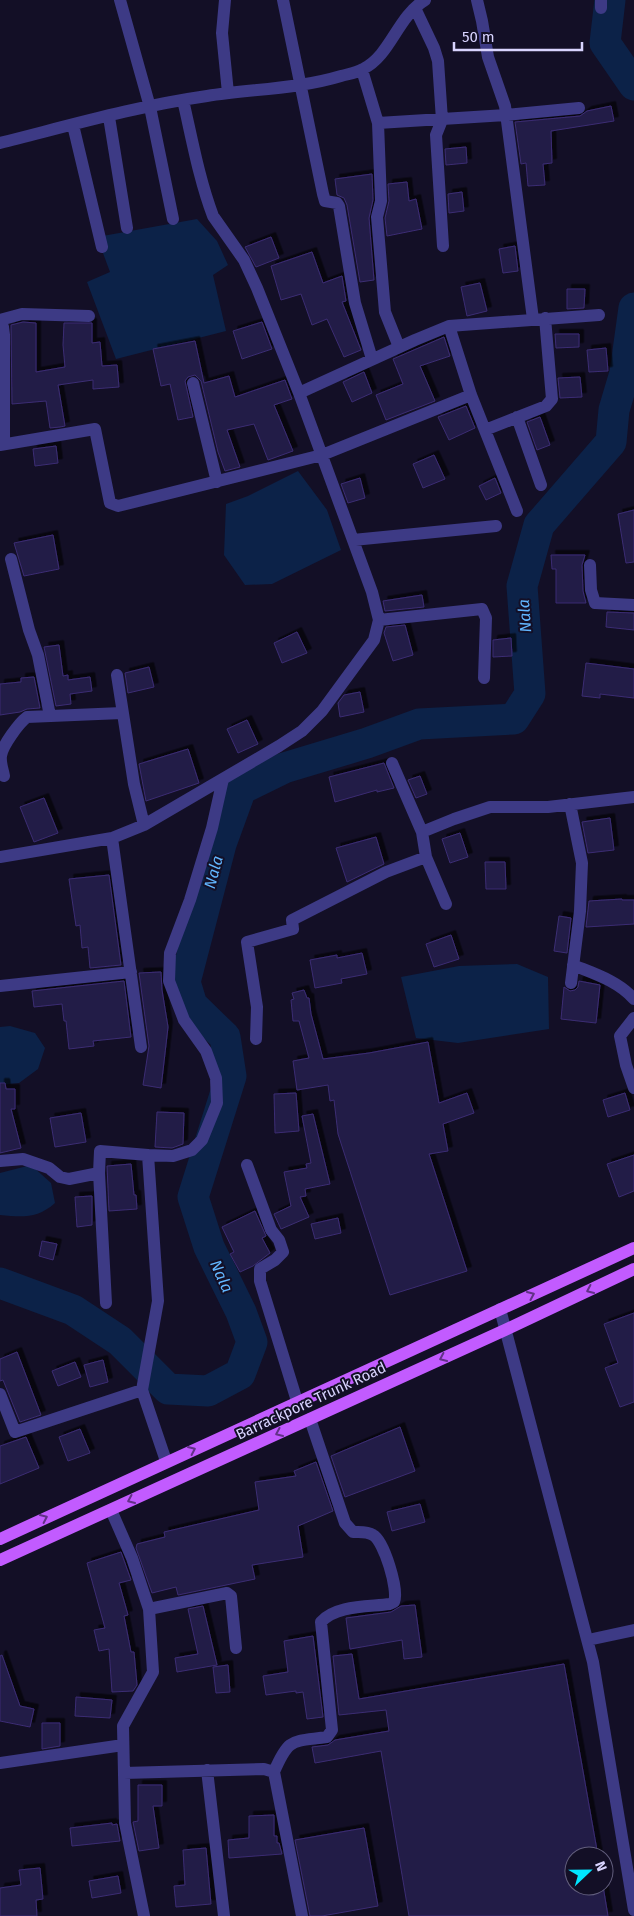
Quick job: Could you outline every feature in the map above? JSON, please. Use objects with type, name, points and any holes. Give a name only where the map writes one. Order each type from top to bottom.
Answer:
[{"type":"main road","name":"Barrackpore Trunk Road","points":[[0,1538],[634,1248]]},
{"type":"main road","name":"Barrackpore Trunk Road","points":[[0,1560],[505,1330],[634,1269]]},
{"type":"street","points":[[120,0],[150,107],[173,219]]},
{"type":"street","points":[[225,0],[222,33],[228,93]]},
{"type":"street","points":[[283,0],[324,198],[338,204],[341,213],[355,303],[372,359]]},
{"type":"street","points":[[477,0],[488,57],[503,100],[506,115],[552,399],[546,406],[485,430]]},
{"type":"street","points":[[0,142],[183,100],[300,85],[329,80],[362,70],[376,61],[399,26],[420,4],[436,54],[442,120],[436,135],[443,246]]},
{"type":"street","points":[[362,70],[378,123],[381,202],[377,217],[385,312],[399,347]]},
{"type":"street","points":[[0,857],[112,838],[144,825],[302,731],[322,711],[374,640],[379,620],[372,592],[322,455],[251,273],[211,209],[200,174],[183,100]]},
{"type":"street","points":[[378,123],[442,120],[579,108]]},
{"type":"street","points":[[109,116],[127,228]]},
{"type":"street","points":[[73,125],[102,247]]},
{"type":"street","points":[[89,316],[22,314],[0,320],[4,335],[2,445],[95,429],[110,503],[115,506],[322,455],[471,395]]},
{"type":"street","points":[[299,393],[449,326],[599,315]]},
{"type":"street","points":[[449,326],[471,395],[517,511]]},
{"type":"street","points":[[193,383],[217,482]]},
{"type":"street","points":[[517,417],[541,485]]},
{"type":"street","points":[[353,540],[496,526]]},
{"type":"street","points":[[11,559],[28,630],[38,655],[50,716]]},
{"type":"street","points":[[590,565],[590,590],[595,603],[634,605]]},
{"type":"street","points":[[379,620],[482,609],[486,618],[484,678]]},
{"type":"street","points":[[117,675],[134,784],[144,825]]},
{"type":"street","points":[[4,776],[1,756],[3,748],[27,717],[122,712]]},
{"type":"street","points":[[392,763],[422,832],[426,857],[446,904]]},
{"type":"street","points":[[106,1303],[99,1173],[100,1151],[173,1156],[192,1150],[202,1140],[217,1103],[216,1078],[206,1051],[184,1020],[169,981],[170,954],[190,900],[212,828],[223,779]]},
{"type":"street","points":[[422,832],[490,807],[548,807],[634,797]]},
{"type":"street","points":[[570,804],[582,863],[580,911],[571,983]]},
{"type":"street","points":[[112,838],[141,1047]]},
{"type":"street","points":[[256,1039],[257,1007],[247,942],[293,929],[292,920],[386,872],[426,857]]},
{"type":"street","points":[[573,965],[612,982],[634,999]]},
{"type":"street","points":[[0,986],[131,972]]},
{"type":"street","points":[[634,1018],[620,1036],[626,1065],[634,1088]]},
{"type":"street","points":[[148,1155],[158,1301],[142,1390],[166,1461]]},
{"type":"street","points":[[0,1161],[23,1159],[48,1168],[60,1177],[68,1180],[99,1173]]},
{"type":"street","points":[[247,1165],[271,1230],[279,1240],[283,1252],[275,1260],[260,1269],[260,1281],[297,1401]]},
{"type":"street","points":[[500,1309],[593,1662],[634,1910]]},
{"type":"street","points":[[0,1394],[15,1432],[142,1390]]},
{"type":"street","points":[[302,1916],[274,1772],[283,1751],[290,1744],[327,1737],[332,1730],[321,1622],[327,1615],[346,1609],[390,1604],[396,1598],[396,1587],[385,1556],[376,1538],[368,1533],[353,1532],[345,1523],[310,1419]]},
{"type":"street","points":[[111,1510],[132,1558],[149,1608],[153,1672],[123,1726],[125,1823],[144,1916]]},
{"type":"street","points":[[149,1608],[227,1592],[231,1596],[236,1648]]},
{"type":"street","points":[[588,1640],[634,1630]]},
{"type":"street","points":[[0,1762],[123,1745]]},
{"type":"street","points":[[124,1773],[264,1769],[274,1772]]},
{"type":"street","points":[[208,1770],[224,1916]]},
{"type":"water","points":[[197,219],[217,241],[228,265],[213,275],[226,331],[116,359],[87,282],[110,272],[97,237]]},
{"type":"water","points":[[298,471],[327,510],[341,550],[272,584],[245,585],[224,555],[226,504],[248,496]]},
{"type":"water","points":[[517,964],[548,977],[549,1029],[458,1043],[416,1038],[401,977],[459,966]]},
{"type":"water","points":[[10,1026],[35,1033],[45,1048],[38,1069],[19,1083],[0,1085],[0,1027]]},
{"type":"water","points":[[31,1165],[51,1183],[55,1203],[42,1212],[29,1216],[0,1215],[0,1173]]},
{"type":"building","points":[[611,106],[614,121],[551,131],[552,163],[543,164],[545,185],[528,186],[526,163],[521,164],[515,122],[580,116],[587,111]]},
{"type":"building","points":[[466,147],[467,163],[446,165],[445,149]]},
{"type":"building","points":[[372,174],[373,200],[369,218],[374,280],[360,282],[347,205],[344,198],[337,195],[335,179]]},
{"type":"building","points":[[407,182],[409,201],[416,199],[422,229],[387,236],[385,218],[389,201],[388,184]]},
{"type":"building","points":[[462,192],[464,211],[449,213],[448,194]]},
{"type":"building","points":[[271,237],[279,258],[256,267],[245,247]]},
{"type":"building","points":[[515,246],[518,271],[503,273],[499,249]]},
{"type":"building","points":[[312,252],[323,283],[342,276],[346,301],[342,302],[361,350],[344,357],[327,319],[312,325],[301,294],[281,300],[271,266]]},
{"type":"building","points":[[480,283],[487,311],[467,316],[461,287]]},
{"type":"building","points":[[567,289],[585,289],[584,308],[567,309]]},
{"type":"building","points":[[23,322],[36,323],[36,372],[65,367],[64,323],[92,323],[92,343],[100,342],[102,366],[117,365],[119,387],[93,389],[93,380],[58,385],[65,426],[60,427],[50,428],[46,401],[12,404],[11,325]]},
{"type":"building","points":[[262,322],[272,349],[242,359],[233,331]]},
{"type":"building","points":[[555,334],[579,334],[579,347],[556,348]]},
{"type":"building","points":[[444,337],[450,356],[420,366],[435,401],[386,420],[376,395],[403,384],[393,359]]},
{"type":"building","points":[[195,341],[204,383],[229,376],[235,397],[285,380],[292,399],[274,405],[293,451],[268,460],[254,424],[227,430],[240,467],[225,471],[218,452],[201,381],[195,375],[188,377],[185,381],[193,417],[178,420],[170,384],[161,386],[153,349]]},
{"type":"building","points":[[606,348],[608,371],[589,372],[587,350]]},
{"type":"building","points":[[364,372],[372,393],[352,402],[343,382]]},
{"type":"building","points":[[580,377],[582,397],[560,398],[558,378]]},
{"type":"building","points":[[466,406],[475,428],[449,440],[438,417]]},
{"type":"building","points":[[540,417],[550,445],[537,450],[527,422]]},
{"type":"building","points":[[56,446],[58,463],[35,466],[33,449]]},
{"type":"building","points":[[434,455],[445,479],[423,488],[413,464]]},
{"type":"building","points":[[360,478],[365,498],[348,503],[341,484]]},
{"type":"building","points":[[495,478],[501,493],[486,500],[479,486]]},
{"type":"building","points":[[634,510],[634,562],[626,563],[618,514]]},
{"type":"building","points":[[53,535],[59,569],[24,576],[14,543]]},
{"type":"building","points":[[551,555],[585,555],[582,565],[583,591],[586,603],[556,603],[556,569],[552,569]]},
{"type":"building","points":[[422,595],[424,607],[385,611],[383,601]]},
{"type":"building","points":[[607,612],[634,613],[634,630],[606,627]]},
{"type":"building","points":[[405,625],[413,655],[393,661],[384,633],[386,627]]},
{"type":"building","points":[[297,632],[307,653],[282,663],[274,643]]},
{"type":"building","points":[[511,638],[512,656],[493,657],[493,640]]},
{"type":"building","points":[[59,645],[63,676],[68,675],[68,680],[90,677],[92,691],[70,694],[71,704],[56,706],[44,647]]},
{"type":"building","points":[[586,663],[634,669],[634,698],[600,694],[600,698],[582,696]]},
{"type":"building","points":[[149,667],[154,687],[128,693],[125,673]]},
{"type":"building","points":[[34,677],[40,708],[0,715],[0,684],[21,682],[21,678]]},
{"type":"building","points":[[360,692],[364,712],[340,717],[338,703],[344,695]]},
{"type":"building","points":[[247,720],[258,744],[238,753],[227,729]]},
{"type":"building","points":[[188,749],[199,783],[146,801],[139,764]]},
{"type":"building","points":[[384,763],[394,788],[377,792],[377,790],[335,802],[329,777]]},
{"type":"building","points":[[420,776],[427,794],[416,798],[408,780]]},
{"type":"building","points":[[44,798],[58,833],[34,842],[20,807]]},
{"type":"building","points":[[610,818],[614,850],[588,853],[582,822]]},
{"type":"building","points":[[460,833],[468,857],[450,863],[442,839]]},
{"type":"building","points":[[376,837],[384,864],[347,882],[336,848]]},
{"type":"building","points":[[485,862],[505,862],[506,889],[486,889]]},
{"type":"building","points":[[109,875],[121,965],[90,968],[88,947],[82,948],[80,925],[76,926],[69,879]]},
{"type":"building","points":[[634,900],[634,924],[586,927],[589,901]]},
{"type":"building","points":[[559,916],[571,918],[567,953],[554,951]]},
{"type":"building","points":[[451,935],[459,959],[434,967],[426,944]]},
{"type":"building","points":[[362,953],[367,974],[341,979],[342,983],[315,988],[310,960],[337,955],[337,958]]},
{"type":"building","points":[[161,972],[168,1027],[161,1088],[143,1085],[149,1046],[139,973]]},
{"type":"building","points":[[124,981],[131,1037],[93,1041],[94,1046],[69,1049],[62,1004],[34,1007],[32,991]]},
{"type":"building","points":[[579,981],[600,985],[596,1023],[561,1019],[564,987],[570,991],[575,990],[578,987]]},
{"type":"building","points":[[304,990],[307,998],[309,998],[311,1014],[323,1059],[428,1042],[439,1103],[467,1093],[474,1113],[443,1124],[448,1151],[429,1154],[467,1271],[390,1295],[338,1134],[334,1100],[330,1101],[328,1085],[297,1090],[293,1061],[309,1058],[299,1021],[293,1021],[291,1000],[294,999],[292,993]]},
{"type":"building","points":[[0,1083],[5,1083],[6,1089],[15,1089],[15,1109],[11,1109],[21,1148],[0,1153]]},
{"type":"building","points":[[296,1093],[299,1131],[275,1133],[274,1094]]},
{"type":"building","points":[[625,1093],[630,1110],[608,1117],[603,1100]]},
{"type":"building","points":[[157,1112],[184,1113],[183,1144],[172,1148],[155,1147]]},
{"type":"building","points":[[81,1113],[86,1142],[55,1147],[50,1118]]},
{"type":"building","points":[[313,1114],[330,1184],[305,1189],[306,1196],[300,1197],[309,1217],[281,1229],[274,1214],[291,1206],[284,1172],[307,1168],[306,1164],[311,1163],[302,1116]]},
{"type":"building","points":[[634,1155],[634,1191],[619,1197],[607,1164]]},
{"type":"building","points":[[131,1164],[137,1209],[109,1211],[107,1166]]},
{"type":"building","points":[[92,1196],[92,1225],[77,1227],[75,1197]]},
{"type":"building","points":[[255,1211],[266,1236],[262,1238],[270,1253],[253,1266],[240,1272],[230,1254],[234,1252],[222,1227]]},
{"type":"building","points":[[338,1218],[341,1233],[315,1239],[311,1224]]},
{"type":"building","points":[[42,1241],[57,1244],[53,1260],[39,1256]]},
{"type":"building","points":[[634,1313],[634,1402],[620,1407],[605,1368],[618,1363],[604,1324]]},
{"type":"building","points":[[17,1352],[41,1415],[20,1422],[3,1380],[0,1381],[0,1359]]},
{"type":"building","points":[[103,1360],[108,1382],[90,1387],[84,1365]]},
{"type":"building","points":[[75,1362],[81,1377],[58,1386],[52,1371]]},
{"type":"building","points":[[400,1427],[415,1471],[345,1497],[331,1456]]},
{"type":"building","points":[[80,1429],[90,1453],[68,1461],[59,1437]]},
{"type":"building","points":[[26,1437],[39,1468],[0,1484],[0,1446]]},
{"type":"building","points":[[316,1462],[333,1511],[298,1526],[303,1557],[252,1565],[255,1579],[178,1595],[176,1587],[152,1593],[136,1548],[137,1544],[165,1537],[164,1532],[259,1510],[255,1482],[296,1476],[294,1471]]},
{"type":"building","points":[[420,1504],[425,1522],[392,1531],[387,1512]]},
{"type":"building","points":[[121,1552],[131,1580],[119,1583],[128,1615],[124,1616],[131,1652],[134,1652],[137,1685],[133,1691],[112,1692],[109,1649],[99,1651],[94,1630],[105,1628],[87,1563]]},
{"type":"building","points":[[415,1605],[422,1657],[404,1659],[402,1640],[350,1649],[346,1618],[391,1612],[401,1606]]},
{"type":"building","points":[[203,1606],[217,1665],[177,1672],[175,1658],[198,1654],[188,1609]]},
{"type":"building","points":[[313,1636],[323,1717],[307,1719],[303,1692],[296,1693],[296,1691],[266,1695],[263,1676],[288,1672],[284,1641]]},
{"type":"building","points":[[352,1654],[359,1699],[564,1664],[596,1846],[564,1846],[564,1896],[605,1896],[608,1916],[409,1916],[381,1751],[315,1763],[312,1747],[328,1745],[335,1740],[389,1731],[386,1710],[339,1715],[333,1656]]},
{"type":"building","points":[[2,1655],[20,1706],[34,1709],[30,1727],[0,1721],[0,1656]]},
{"type":"building","points":[[228,1665],[230,1692],[216,1693],[213,1667]]},
{"type":"building","points":[[76,1697],[112,1700],[110,1718],[75,1716]]},
{"type":"building","points":[[42,1723],[60,1723],[60,1746],[42,1749]]},
{"type":"building","points":[[138,1785],[162,1785],[162,1806],[153,1806],[159,1848],[139,1851],[133,1822],[138,1821]]},
{"type":"building","points":[[274,1815],[274,1836],[277,1836],[277,1843],[279,1843],[282,1854],[229,1858],[228,1840],[249,1838],[249,1816]]},
{"type":"building","points":[[112,1823],[112,1825],[117,1824],[120,1841],[72,1846],[70,1828]]},
{"type":"building","points":[[364,1828],[378,1906],[322,1916],[310,1916],[295,1840]]},
{"type":"building","points":[[206,1848],[211,1904],[176,1907],[174,1886],[185,1885],[183,1850]]},
{"type":"building","points":[[40,1868],[43,1899],[36,1900],[37,1916],[0,1916],[0,1888],[21,1885],[19,1870]]},
{"type":"building","points":[[118,1876],[121,1893],[92,1898],[89,1881]]},
{"type":"waterway","name":"Nala","points":[[610,0],[605,43],[634,85]]},
{"type":"waterway","name":"Nala","points":[[0,1283],[73,1310],[120,1341],[168,1389],[208,1391],[240,1374],[252,1342],[241,1312],[209,1247],[193,1197],[231,1076],[225,1037],[192,1005],[185,982],[221,844],[241,789],[284,768],[367,743],[419,724],[514,719],[530,694],[522,586],[539,525],[611,442],[614,410],[625,373],[634,308]]}]
